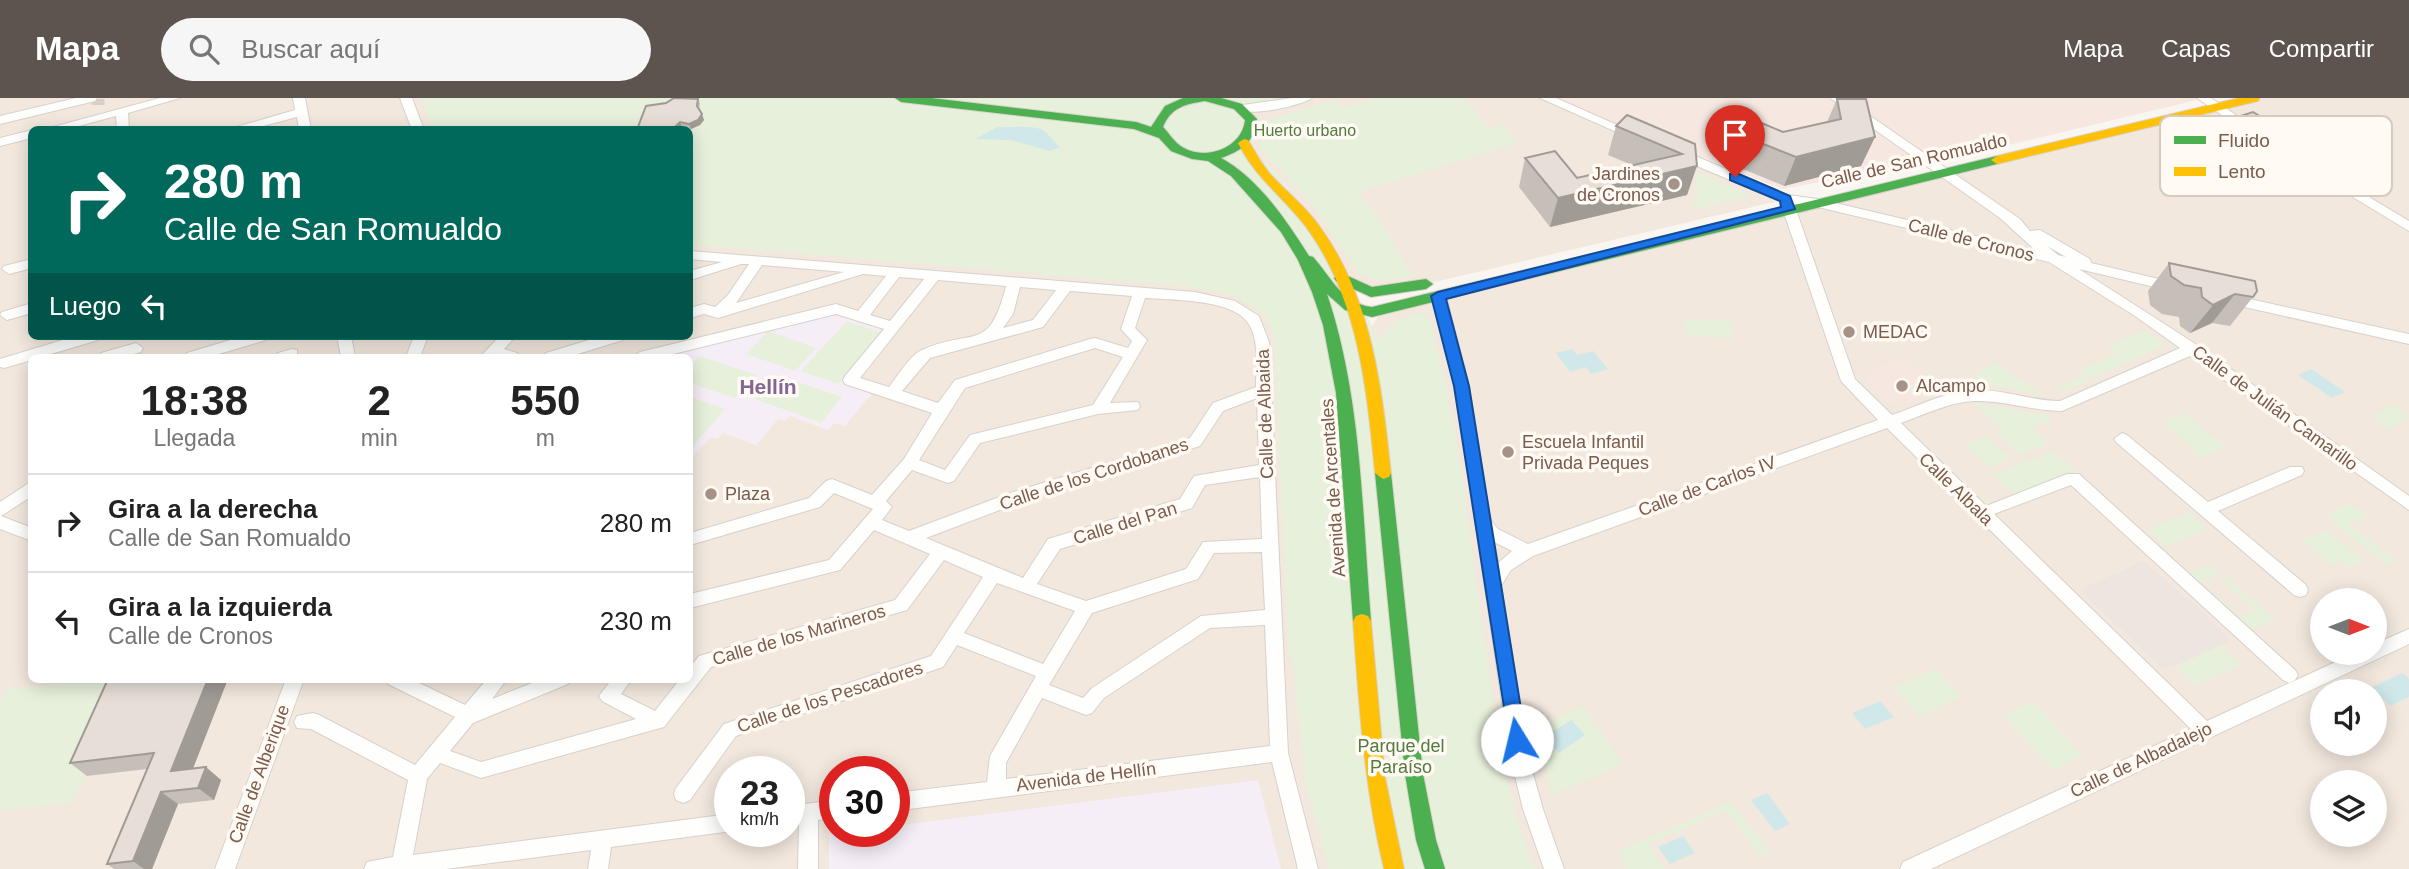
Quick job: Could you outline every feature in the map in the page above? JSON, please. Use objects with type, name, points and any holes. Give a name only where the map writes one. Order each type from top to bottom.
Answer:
[{"type":"main road","points":[[901,98],[1136,126],[1158,134],[1158,120],[1169,107]]},
{"type":"main road","points":[[1020,98],[1141,111],[1203,98]]},
{"type":"main road","points":[[1203,155],[1222,153],[1244,143],[1252,132],[1248,115],[1227,101],[1208,98]]},
{"type":"main road","name":"Calle de San Romualdo","points":[[1380,314],[1928,163],[2207,101],[2253,98]]},
{"type":"main road","name":"Calle de San Romualdo","points":[[1371,292],[1405,289],[1787,204],[1818,203],[1943,174],[2207,101]]},
{"type":"main road","name":"Avenida de Arcentales","points":[[1158,134],[1171,147],[1223,160],[1275,215],[1308,260],[1328,308],[1339,345],[1344,382],[1370,738],[1384,828],[1394,869]]},
{"type":"main road","points":[[1244,143],[1249,156],[1315,230],[1341,278],[1365,344],[1376,405],[1414,774],[1426,841],[1435,869]]},
{"type":"main road","points":[[1308,260],[1323,274],[1334,295],[1352,307],[1380,314],[1370,329],[1381,388],[1376,405]]},
{"type":"main road","points":[[1339,345],[1339,331],[1352,307],[1371,292],[1341,278]]},
{"type":"street","points":[[26,98],[26,114]]},
{"type":"street","points":[[0,120],[97,103],[122,111],[174,98]]},
{"type":"street","points":[[299,98],[304,121]]},
{"type":"street","points":[[406,98],[416,126]]},
{"type":"street","points":[[1248,115],[1306,98]]},
{"type":"street","points":[[1546,98],[1787,204]]},
{"type":"street","name":"Calle de Julián Camarillo","points":[[1836,98],[2006,217],[2102,271],[2140,313]]},
{"type":"street","points":[[2207,101],[2231,116]]},
{"type":"street","points":[[55,126],[97,103]]},
{"type":"street","points":[[122,111],[123,126]]},
{"type":"street","points":[[264,126],[304,121]]},
{"type":"street","points":[[287,126],[304,121]]},
{"type":"street","points":[[0,142],[28,135]]},
{"type":"street","points":[[2358,196],[2409,227]]},
{"type":"street","name":"Calle de Cronos","points":[[1818,203],[2189,290]]},
{"type":"street","name":"Calle Albala","points":[[1787,204],[1848,381],[2204,730]]},
{"type":"street","name":"Calle de Julián Camarillo","points":[[2006,217],[2055,260],[2140,313],[2409,505]]},
{"type":"street","name":"Calle de Albaida","points":[[693,255],[1140,292],[1230,303],[1254,319],[1262,342],[1279,753],[1308,869]]},
{"type":"street","points":[[693,274],[752,260]]},
{"type":"street","points":[[718,313],[733,298],[752,260]]},
{"type":"street","points":[[9,269],[28,264]]},
{"type":"street","points":[[693,312],[704,309],[718,313],[869,270]]},
{"type":"street","points":[[861,317],[896,272]]},
{"type":"street","points":[[935,275],[850,380],[941,410]]},
{"type":"street","points":[[989,337],[1006,314],[1014,282]]},
{"type":"street","points":[[892,393],[925,354],[1038,324],[1067,286]]},
{"type":"street","points":[[1098,409],[1140,340],[1128,329],[1140,292]]},
{"type":"street","points":[[1438,296],[1462,386],[1519,756],[1533,809],[1554,869]]},
{"type":"street","points":[[2214,296],[2409,339]]},
{"type":"street","points":[[7,315],[28,309]]},
{"type":"street","points":[[652,354],[836,309],[894,327]]},
{"type":"street","points":[[34,354],[80,340]]},
{"type":"street","points":[[213,354],[250,340]]},
{"type":"street","points":[[490,354],[505,340]]},
{"type":"street","points":[[560,354],[605,340]]},
{"type":"street","points":[[586,354],[598,342]]},
{"type":"street","points":[[875,503],[909,463],[960,384],[1095,343],[1131,355]]},
{"type":"street","points":[[115,354],[136,347]]},
{"type":"street","name":"Calle de Carlos IV","points":[[1492,589],[1497,574],[1507,561],[1527,551],[1958,397],[1977,395],[2042,406],[2062,406],[2192,349]]},
{"type":"street","points":[[4,363],[28,356]]},
{"type":"street","name":"Calle de los Cordobanes","points":[[908,538],[1016,497],[1195,442],[1218,407],[1264,390]]},
{"type":"street","points":[[909,463],[948,477],[975,439],[1098,409],[1133,406]]},
{"type":"street","points":[[2122,439],[2300,590]]},
{"type":"street","name":"Calle del Pan","points":[[1026,587],[1054,544],[1186,504],[1200,480],[1267,470]]},
{"type":"street","points":[[2206,510],[2296,471]]},
{"type":"street","points":[[1992,509],[2073,478],[2289,675]]},
{"type":"street","points":[[693,538],[814,503],[832,485],[884,507],[834,565],[693,601]]},
{"type":"street","points":[[0,510],[28,490]]},
{"type":"street","points":[[1481,517],[1492,534],[1527,551]]},
{"type":"street","points":[[0,522],[28,533]]},
{"type":"street","points":[[871,522],[1026,587],[1086,608],[1192,574],[1209,547],[1270,545]]},
{"type":"street","name":"Calle de los Marineros","points":[[693,677],[705,662],[901,605],[941,552]]},
{"type":"street","name":"Calle de los Pescadores","points":[[683,794],[730,730],[937,662],[994,574]]},
{"type":"street","points":[[996,789],[996,762],[1086,608]]},
{"type":"street","points":[[953,636],[1044,681],[1086,708],[1098,693],[1207,621],[1272,617]]},
{"type":"street","name":"Calle de Albadalejo","points":[[2387,646],[2409,636]]},
{"type":"street","name":"Calle de Albadalejo","points":[[1910,869],[2345,665]]},
{"type":"street","name":"Calle de Alberique","points":[[225,869],[294,683]]},
{"type":"street","points":[[402,683],[470,716],[552,683]]},
{"type":"street","points":[[401,866],[418,776],[495,683]]},
{"type":"street","points":[[619,683],[608,696],[658,721]]},
{"type":"street","name":"Calle de los Marineros","points":[[658,721],[688,683]]},
{"type":"street","points":[[303,722],[313,721],[418,776]]},
{"type":"street","points":[[437,754],[481,770],[658,721]]},
{"type":"street","name":"Avenida de Hellín","points":[[910,800],[1279,753]]},
{"type":"street","points":[[805,813],[819,812]]},
{"type":"street","points":[[808,869],[810,813]]},
{"type":"street","points":[[374,869],[455,864],[602,839],[714,825]]},
{"type":"street","points":[[598,869],[602,839]]},
{"type":"shaded area","points":[[0,98],[900,98],[1293,236],[1394,869],[0,869]]},
{"type":"shaded area","points":[[1208,98],[1546,98],[1786,199],[1405,289],[1354,286]]},
{"type":"shaded area","points":[[1552,98],[2205,98],[1955,158],[1782,189]]},
{"type":"shaded area","points":[[2254,98],[2409,98],[2409,869],[1435,869],[1371,327],[1380,314],[2160,121],[2160,196],[2392,196],[2392,116],[2181,116]]},
{"type":"shaded area","points":[[834,313],[888,330],[844,381],[873,392],[845,426],[834,423],[828,430],[790,416],[785,421],[778,419],[756,445],[723,433],[718,439],[711,437],[693,457],[693,354],[669,354]]},
{"type":"shaded area","name":"Alcampo","points":[[1902,359],[1939,390],[1905,402],[1886,401],[1866,381],[1871,370]]},
{"type":"shaded area","points":[[2143,561],[2207,616],[2230,641],[2164,670],[2080,590]]},
{"type":"shaded area","points":[[1258,780],[1281,869],[829,869],[829,847],[910,847],[910,824]]},
{"type":"green space","name":"Parque del Paraíso","points":[[421,98],[1292,98],[1256,110],[1252,148],[1293,193],[1326,238],[1353,286],[1378,341],[1404,318],[1425,314],[1430,321],[1450,406],[1500,744],[1518,820],[1535,869],[1329,869],[1305,782],[1292,652],[1289,660],[1274,339],[1265,315],[1235,296],[1190,287],[693,244],[693,126],[432,126]]},
{"type":"green space","name":"Huerto urbano","points":[[1375,98],[1473,98],[1466,100],[1488,128],[1503,125],[1517,143],[1358,192],[1386,230],[1413,276],[1392,280],[1373,279],[1358,273],[1312,204],[1259,147],[1265,121],[1334,100],[1343,109]]},
{"type":"green space","points":[[1695,171],[1753,196],[1695,209],[1690,203],[1698,201]]},
{"type":"green space","points":[[1682,319],[1730,321],[1735,338],[1687,336]]},
{"type":"green space","points":[[847,321],[882,333],[838,384],[801,371]]},
{"type":"green space","points":[[2145,330],[2165,345],[2063,392],[2057,388],[2085,375],[2080,370],[2116,353],[2109,346]]},
{"type":"green space","points":[[768,331],[816,348],[795,371],[746,354]]},
{"type":"green space","points":[[699,356],[756,375],[735,398],[693,384],[693,363]]},
{"type":"green space","points":[[1993,362],[2045,395],[1968,381]]},
{"type":"green space","points":[[777,375],[842,397],[821,423],[755,399]]},
{"type":"green space","points":[[693,398],[725,409],[693,446]]},
{"type":"green space","points":[[1973,403],[2047,415],[2052,420],[2032,428],[2049,444],[2020,455],[1996,433],[2003,430]]},
{"type":"green space","points":[[2391,404],[2409,416],[2389,430],[2371,418]]},
{"type":"green space","points":[[2185,413],[2226,447],[2199,458],[2190,451],[2194,449],[2163,422]]},
{"type":"green space","points":[[1989,436],[1999,449],[2013,458],[1989,468],[1978,458],[1982,456],[1976,455],[1965,445]]},
{"type":"green space","points":[[2054,451],[2112,503],[2109,504],[2072,471],[2014,494],[1993,474],[2035,458],[2039,461],[2038,457]]},
{"type":"green space","points":[[2348,503],[2370,516],[2351,523],[2351,527],[2396,560],[2389,564],[2383,562],[2331,521],[2327,515]]},
{"type":"green space","points":[[2189,512],[2208,529],[2166,546],[2147,530]]},
{"type":"green space","points":[[2327,530],[2364,561],[2349,568],[2340,561],[2331,565],[2302,541]]},
{"type":"green space","points":[[2211,564],[2220,572],[2201,582],[2240,616],[2255,609],[2220,579],[2226,577],[2275,619],[2251,631],[2188,574]]},
{"type":"green space","points":[[2222,646],[2242,665],[2195,686],[2176,667]]},
{"type":"green space","points":[[1936,669],[1961,697],[1919,716],[1894,687]]},
{"type":"green space","points":[[68,683],[127,683],[72,803],[0,810],[0,702],[7,689]]},
{"type":"green space","points":[[2033,702],[2083,756],[2053,770],[2003,715]]},
{"type":"green space","points":[[1584,707],[1623,764],[1551,795],[1537,726]]},
{"type":"green space","points":[[1730,802],[1774,855],[1758,854],[1726,810],[1649,844],[1665,869],[1627,869],[1618,851]]},
{"type":"water","points":[[998,127],[1039,129],[1060,147],[1050,151],[1011,140],[975,139]]},
{"type":"water","points":[[1572,349],[1577,355],[1593,351],[1608,369],[1591,374],[1586,367],[1570,372],[1556,353]]},
{"type":"water","points":[[2311,369],[2345,392],[2332,398],[2298,375]]},
{"type":"water","points":[[2402,673],[2409,679],[2409,697],[2391,706],[2387,702],[2387,680]]},
{"type":"water","points":[[1880,701],[1894,717],[1865,729],[1852,713]]},
{"type":"water","points":[[1571,720],[1585,735],[1559,753],[1545,737]]},
{"type":"water","points":[[1767,793],[1790,824],[1775,831],[1751,800]]},
{"type":"water","points":[[1683,836],[1695,853],[1670,864],[1658,847]]},
{"type":"building","points":[[674,98],[698,99],[697,106],[702,114],[698,120],[689,124],[680,122],[676,126],[638,126],[646,106],[666,103]]},
{"type":"building","points":[[1837,99],[1866,99],[1875,137],[1796,157],[1731,131],[1745,116],[1783,132],[1841,119]]},
{"type":"building","points":[[2253,112],[2260,116],[2240,116]]},
{"type":"building","points":[[1627,115],[1695,144],[1697,166],[1558,198],[1525,158],[1555,151],[1577,178],[1682,154],[1616,126]]},
{"type":"building","points":[[2169,263],[2255,281],[2257,291],[2253,297],[2235,294],[2213,305],[2202,297],[2201,288],[2184,285],[2171,276]]},
{"type":"building","points":[[106,683],[206,683],[171,771],[206,767],[198,788],[161,792],[133,861],[107,864],[154,753],[70,763]]},
{"type":"tunnel","points":[[98,99],[98,105]]},
{"type":"traffic: fast","points":[[901,98],[1136,126],[1159,134]]},
{"type":"traffic: fast","points":[[1203,98],[1175,105],[1164,113],[1157,127],[1175,148],[1197,156],[1219,155],[1238,146],[1249,133],[1251,119],[1238,106],[1208,98]]},
{"type":"traffic: fast","points":[[1203,155],[1228,168],[1261,200],[1305,260],[1319,292],[1338,358],[1343,393],[1362,621]]},
{"type":"traffic: fast","points":[[1308,260],[1342,301],[1360,311],[1372,312],[1997,160]]},
{"type":"traffic: fast","points":[[1341,278],[1371,292],[1426,284]]},
{"type":"traffic: fast","points":[[1383,473],[1414,774],[1426,840],[1435,869]]},
{"type":"traffic: slow","points":[[2179,116],[2254,98]]},
{"type":"traffic: slow","points":[[1997,160],[2160,121]]},
{"type":"traffic: slow","points":[[1244,143],[1250,156],[1267,178],[1315,229],[1346,285],[1365,346],[1383,473]]},
{"type":"traffic: slow","points":[[1362,621],[1375,777],[1394,869]]},
{"type":"place","name":"Jardines de Cronos","points":[[1674,184]]},
{"type":"place","name":"MEDAC","points":[[1849,332]]},
{"type":"place","name":"Alcampo","points":[[1902,386]]},
{"type":"place","name":"Escuela Infantil Privada Peques","points":[[1508,452]]},
{"type":"place","name":"Plaza","points":[[711,494]]},
{"type":"district","name":"Hellín","points":[[768,387]]},
{"type":"route","points":[[1517,740],[1462,386],[1438,296],[1788,209],[1786,199],[1735,177]]}]
